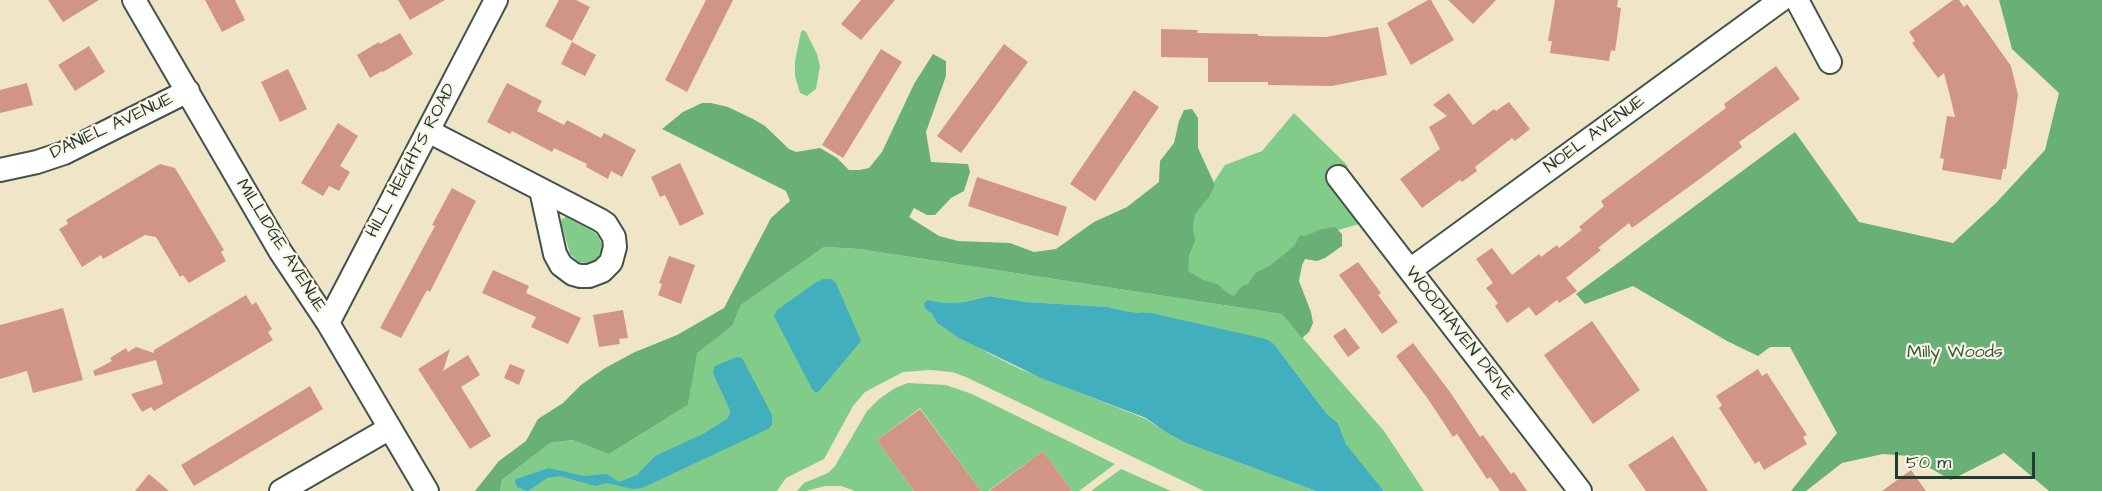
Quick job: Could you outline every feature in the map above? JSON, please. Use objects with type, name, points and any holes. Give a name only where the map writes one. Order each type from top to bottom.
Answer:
[{"type":"street","name":"MILLIDGE AVENUE","points":[[134,0],[280,251],[327,323],[427,491]]},
{"type":"street","name":"HILL HEIGHTS ROAD","points":[[327,323],[496,0]]},
{"type":"street","name":"NOEL AVENUE","points":[[1410,270],[1781,0]]},
{"type":"street","points":[[1797,0],[1830,62]]},
{"type":"street","name":"DANIEL AVENUE","points":[[0,170],[38,162],[64,153],[188,91]]},
{"type":"street","points":[[428,131],[541,190]]},
{"type":"street","name":"WOODHAVEN DRIVE","points":[[1338,177],[1580,491]]},
{"type":"street","points":[[281,491],[390,428]]},
{"type":"green space","name":"Milly Woods","points":[[1999,0],[2102,0],[2102,491],[2049,491],[2004,453],[1951,480],[1909,456],[1883,454],[1842,463],[1806,491],[1791,491],[1837,433],[1790,347],[1770,347],[1758,356],[1727,341],[1633,286],[1585,304],[1576,294],[1795,132],[1859,222],[1953,243],[1996,203],[2045,150],[2059,93],[2012,49]]},
{"type":"green space","points":[[803,30],[817,54],[820,66],[816,89],[807,96],[800,93],[795,76],[795,61]]},
{"type":"green space","points":[[933,54],[946,61],[946,76],[926,132],[931,162],[968,164],[970,172],[964,191],[951,198],[935,215],[927,215],[914,208],[909,217],[939,236],[958,241],[1010,243],[1034,252],[1056,249],[1094,222],[1127,207],[1159,182],[1160,161],[1174,143],[1184,110],[1192,109],[1198,118],[1198,148],[1215,185],[1209,197],[1195,214],[1193,227],[1195,241],[1189,255],[1188,271],[1205,281],[1218,284],[1234,296],[1242,286],[1248,284],[1255,273],[1271,265],[1294,246],[1300,235],[1305,236],[1322,229],[1335,227],[1342,234],[1342,246],[1317,261],[1305,259],[1302,265],[1299,281],[1313,323],[1309,332],[1302,338],[1282,314],[859,249],[824,247],[741,305],[733,325],[697,353],[688,405],[609,454],[572,440],[550,443],[502,480],[500,491],[475,491],[499,461],[526,441],[538,419],[563,403],[581,385],[605,368],[635,352],[677,335],[724,308],[771,218],[790,201],[786,191],[662,129],[683,112],[702,103],[711,103],[728,107],[753,119],[765,126],[789,149],[796,152],[820,148],[837,158],[849,170],[869,168],[882,152],[914,84]]},
{"type":"green space","points":[[1294,113],[1348,166],[1328,184],[1359,224],[1304,240],[1232,299],[1184,272],[1192,215],[1225,165],[1262,151]]},
{"type":"green space","points":[[566,217],[599,237],[602,245],[601,252],[595,261],[579,262],[570,254],[561,222]]},
{"type":"green space","points":[[824,247],[859,249],[1282,314],[1384,431],[1424,491],[1384,491],[1346,444],[1338,423],[1326,413],[1274,344],[1108,307],[1027,302],[989,296],[965,302],[943,303],[925,309],[932,314],[937,323],[957,337],[975,344],[1020,369],[1146,419],[1186,443],[1316,491],[1204,491],[966,377],[952,372],[930,370],[903,372],[865,392],[853,406],[824,459],[786,478],[777,491],[500,491],[502,480],[550,443],[572,440],[609,454],[688,405],[696,353],[733,325],[741,305]]},
{"type":"green space","points":[[908,383],[946,385],[972,394],[1115,464],[1079,491],[1072,491],[1043,451],[988,491],[981,491],[920,408],[877,440],[914,491],[855,491],[841,486],[825,486],[797,491],[804,483],[828,473],[835,466],[867,411],[879,399],[895,388]]},
{"type":"green space","points":[[1121,469],[1171,491],[1091,491]]},
{"type":"water","points":[[823,279],[831,279],[836,283],[861,341],[816,393],[774,316],[777,310]]},
{"type":"water","points":[[989,296],[1027,302],[1108,307],[1129,312],[1151,313],[1266,339],[1274,344],[1326,413],[1338,423],[1346,444],[1384,491],[1316,491],[1186,443],[1146,418],[1041,378],[957,337],[937,323],[932,314],[925,309],[924,304],[927,300],[943,303],[965,302]]},
{"type":"water","points":[[737,357],[742,358],[772,415],[772,425],[768,429],[642,488],[633,489],[606,483],[595,486],[560,476],[547,478],[528,491],[517,487],[516,479],[549,468],[584,476],[607,474],[619,482],[637,475],[655,456],[703,434],[727,419],[730,410],[713,373],[715,366]]},
{"type":"building","points":[[48,0],[99,0],[63,22]]},
{"type":"building","points":[[205,0],[235,0],[245,20],[222,32]]},
{"type":"building","points":[[398,0],[445,0],[410,20]]},
{"type":"building","points":[[559,0],[576,0],[590,7],[572,41],[545,26]]},
{"type":"building","points":[[706,0],[733,0],[687,92],[665,80]]},
{"type":"building","points":[[861,0],[895,0],[861,40],[841,24]]},
{"type":"building","points":[[1431,0],[1454,40],[1411,65],[1387,23]]},
{"type":"building","points":[[1448,0],[1496,0],[1473,24]]},
{"type":"building","points":[[1555,0],[1618,0],[1617,7],[1621,8],[1617,38],[1615,51],[1611,50],[1609,61],[1550,53],[1552,41],[1548,41]]},
{"type":"building","points":[[1953,0],[1959,0],[1964,7],[1967,4],[2011,66],[2018,95],[2006,169],[2003,169],[2001,180],[1942,170],[1944,159],[1940,158],[1947,116],[1955,117],[1950,96],[1944,73],[1938,78],[1912,43],[1915,41],[1909,32]]},
{"type":"building","points":[[1378,27],[1387,75],[1332,86],[1268,85],[1268,82],[1208,82],[1208,58],[1161,57],[1161,29],[1198,30],[1197,33],[1258,34],[1258,36],[1326,37]]},
{"type":"building","points":[[400,33],[413,54],[370,78],[357,55]]},
{"type":"building","points":[[572,42],[596,55],[585,76],[561,64]]},
{"type":"building","points":[[1004,44],[1028,62],[961,153],[937,136]]},
{"type":"building","points":[[89,46],[105,72],[75,91],[58,65]]},
{"type":"building","points":[[881,49],[902,62],[843,158],[822,145]]},
{"type":"building","points":[[1776,66],[1800,99],[1739,142],[1742,147],[1701,178],[1632,228],[1629,223],[1598,248],[1601,250],[1566,278],[1577,291],[1559,303],[1557,300],[1536,316],[1529,307],[1507,323],[1495,306],[1498,303],[1486,288],[1493,283],[1476,259],[1492,248],[1512,275],[1539,254],[1541,257],[1557,245],[1559,248],[1582,230],[1579,227],[1604,206],[1601,201],[1726,108],[1724,104]]},
{"type":"building","points":[[288,69],[307,109],[280,122],[261,82]]},
{"type":"building","points":[[27,83],[33,105],[0,113],[0,90]]},
{"type":"building","points":[[507,83],[542,101],[537,111],[564,125],[567,120],[601,138],[604,133],[636,150],[622,177],[611,171],[608,179],[586,167],[587,164],[554,148],[552,152],[512,131],[510,134],[487,122]]},
{"type":"building","points":[[1134,90],[1159,107],[1095,201],[1070,184]]},
{"type":"building","points":[[1449,93],[1473,125],[1494,109],[1496,111],[1509,102],[1530,129],[1515,141],[1512,138],[1475,167],[1477,171],[1462,182],[1460,180],[1422,208],[1400,179],[1440,149],[1429,127],[1447,116],[1433,105]]},
{"type":"building","points":[[338,123],[358,136],[340,166],[350,172],[339,191],[329,186],[323,196],[301,183]]},
{"type":"building","points":[[680,163],[704,214],[680,226],[665,195],[660,197],[651,177]]},
{"type":"building","points":[[160,164],[175,168],[224,250],[221,252],[226,261],[189,283],[183,275],[180,277],[156,237],[145,235],[103,259],[101,255],[82,267],[59,229],[68,224],[66,220]]},
{"type":"building","points":[[977,177],[1067,207],[1058,236],[968,206]]},
{"type":"building","points":[[452,188],[476,201],[430,292],[427,290],[401,338],[380,328],[435,226],[432,225]]},
{"type":"building","points":[[669,256],[695,265],[681,304],[658,295],[662,284],[659,283]]},
{"type":"building","points":[[1358,262],[1381,293],[1378,295],[1398,322],[1382,334],[1339,275]]},
{"type":"building","points":[[493,270],[529,286],[526,293],[581,318],[568,344],[531,327],[536,317],[482,293]]},
{"type":"building","points":[[246,295],[252,305],[256,302],[272,329],[268,332],[273,340],[154,411],[151,407],[142,412],[131,394],[163,384],[156,360],[95,376],[93,371],[112,361],[110,358],[126,348],[128,352],[136,347],[154,353],[154,350]]},
{"type":"building","points":[[63,308],[83,380],[33,393],[27,371],[0,379],[0,325]]},
{"type":"building","points":[[623,310],[628,338],[619,339],[620,344],[599,347],[593,315]]},
{"type":"building","points":[[1592,321],[1640,390],[1593,424],[1544,355]]},
{"type":"building","points":[[1345,328],[1360,348],[1348,357],[1333,336]]},
{"type":"building","points":[[1413,343],[1480,437],[1483,435],[1511,474],[1514,472],[1527,491],[1500,491],[1490,477],[1487,479],[1457,434],[1453,437],[1396,356]]},
{"type":"building","points":[[450,349],[443,371],[468,355],[480,375],[461,387],[491,436],[470,449],[418,369]]},
{"type":"building","points":[[510,364],[525,370],[519,385],[504,378]]},
{"type":"building","points":[[1758,369],[1762,376],[1767,373],[1807,435],[1803,437],[1807,444],[1764,470],[1759,461],[1755,464],[1719,408],[1722,405],[1716,396]]},
{"type":"building","points":[[310,386],[323,409],[194,486],[181,465]]},
{"type":"building","points":[[920,409],[981,491],[914,491],[877,440]]},
{"type":"building","points":[[1673,436],[1708,491],[1646,491],[1628,465]]},
{"type":"building","points":[[1043,451],[1072,491],[989,491]]},
{"type":"building","points":[[1911,470],[1926,491],[1882,491]]},
{"type":"building","points":[[149,474],[169,491],[135,491]]}]
